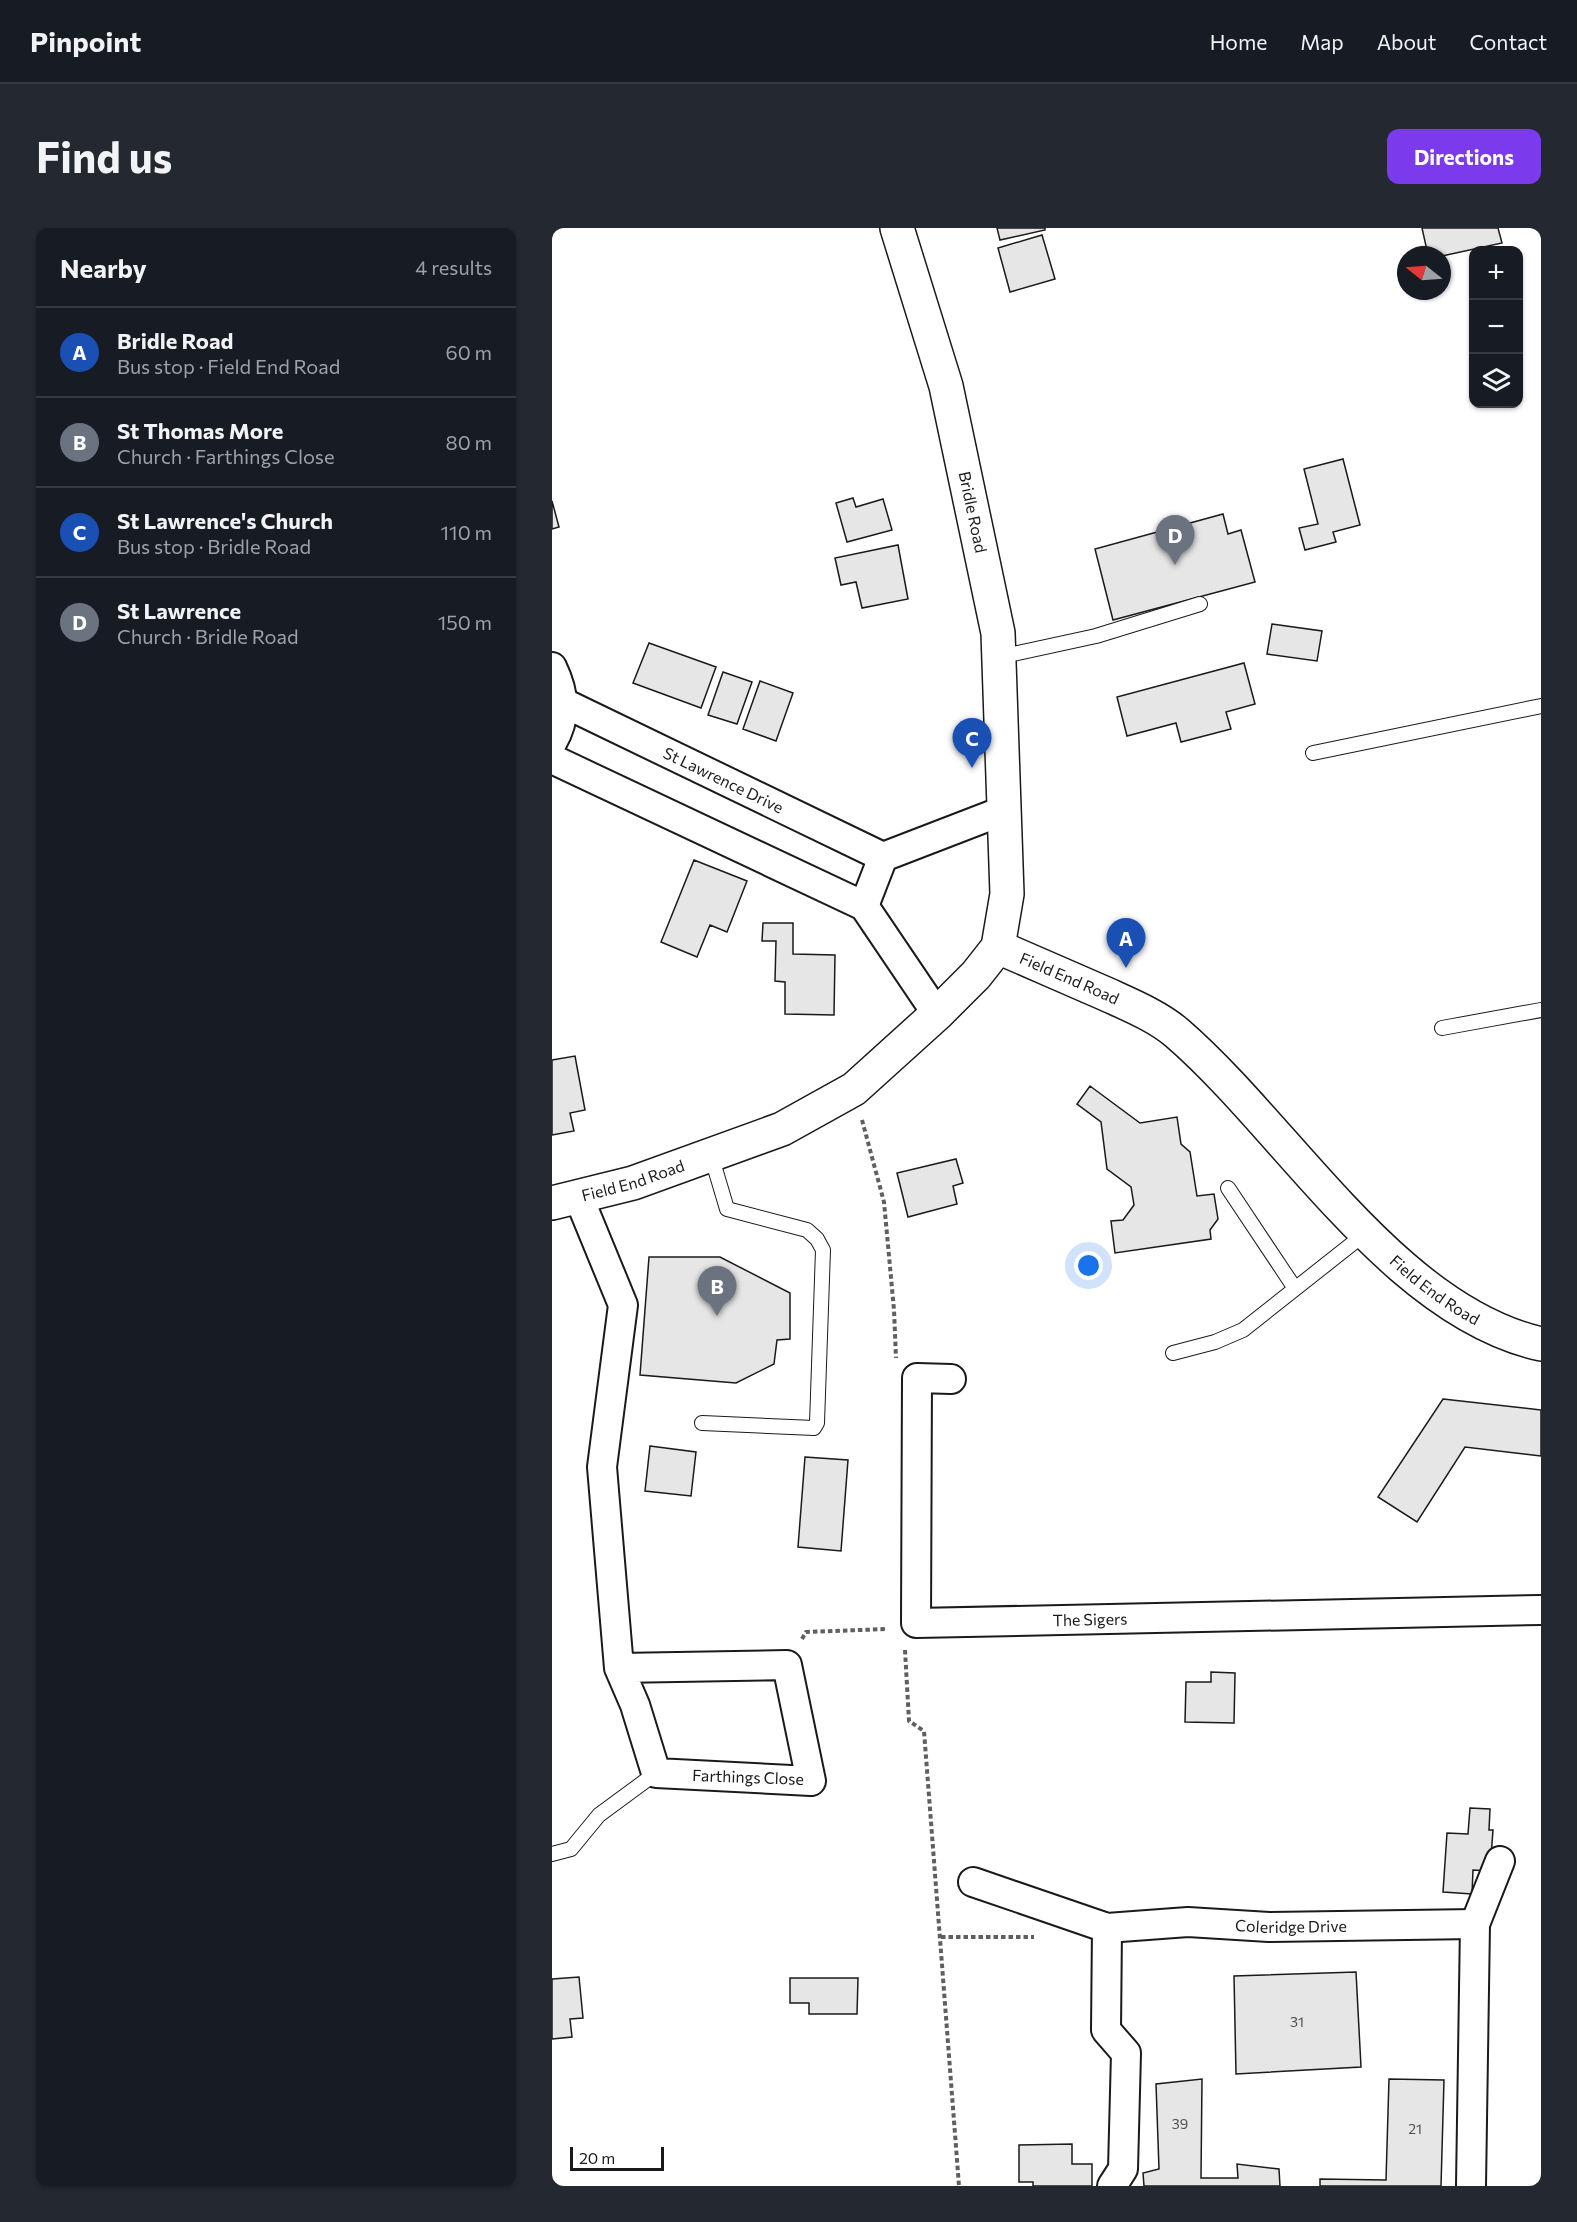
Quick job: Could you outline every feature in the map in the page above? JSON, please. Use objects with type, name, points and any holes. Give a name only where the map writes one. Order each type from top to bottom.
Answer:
[{"type":"street","name":"Bridle Road","points":[[897,228],[946,386],[993,611],[999,657],[1007,894],[998,947]]},
{"type":"street","points":[[552,667],[564,703],[561,728],[552,743]]},
{"type":"street","name":"St Lawrence Drive","points":[[564,703],[884,857]]},
{"type":"street","points":[[552,759],[864,906],[937,1014]]},
{"type":"street","points":[[864,906],[884,857],[1005,810]]},
{"type":"street","name":"Field End Road","points":[[566,1201],[633,1183],[782,1129],[854,1089],[937,1014],[976,975],[998,947],[1146,1013],[1177,1032],[1288,1146],[1366,1233],[1399,1264],[1451,1304],[1490,1326],[1541,1344]]},
{"type":"street","points":[[566,1201],[623,1305],[602,1467],[619,1668],[635,1705],[656,1773]]},
{"type":"street","points":[[916,1623],[917,1378],[951,1380]]},
{"type":"street","name":"The Sigers","points":[[916,1623],[1541,1610]]},
{"type":"street","points":[[619,1668],[787,1665]]},
{"type":"street","name":"Farthings Close","points":[[656,1773],[812,1780],[787,1665]]},
{"type":"street","points":[[1471,2186],[1475,1924],[1500,1862]]},
{"type":"street","name":"Coleridge Drive","points":[[973,1882],[1107,1928],[1188,1922],[1269,1927],[1475,1924]]},
{"type":"street","points":[[1107,1928],[1106,2030],[1126,2053],[1123,2169],[1112,2186]]},
{"type":"lane","points":[[999,657],[1096,636],[1200,604]]},
{"type":"lane","points":[[1313,753],[1541,706]]},
{"type":"lane","points":[[1442,1028],[1541,1010]]},
{"type":"lane","points":[[702,1423],[814,1428],[817,1423],[823,1250],[817,1239],[807,1230],[727,1209],[711,1155]]},
{"type":"lane","points":[[1228,1188],[1294,1287]]},
{"type":"lane","points":[[1173,1353],[1215,1342],[1243,1330],[1294,1287],[1366,1233]]},
{"type":"lane","points":[[552,1854],[572,1849],[599,1815],[656,1773]]},
{"type":"path","points":[[787,1665],[806,1632],[904,1628],[916,1623]]},
{"type":"path","points":[[941,1937],[1035,1937]]},
{"type":"building","points":[[997,228],[1045,228],[1045,230],[1000,240]]},
{"type":"building","points":[[1422,228],[1498,228],[1502,243],[1469,246],[1469,250],[1451,254],[1451,246],[1426,246]]},
{"type":"building","points":[[1042,235],[1055,279],[1010,292],[998,248]]},
{"type":"building","points":[[1343,459],[1360,525],[1333,532],[1336,542],[1305,550],[1299,528],[1318,524],[1304,469]]},
{"type":"building","points":[[853,498],[856,507],[883,499],[892,530],[847,542],[836,503]]},
{"type":"building","points":[[552,501],[559,527],[552,529]]},
{"type":"building","points":[[1223,514],[1228,534],[1241,530],[1255,582],[1113,620],[1095,549]]},
{"type":"building","points":[[898,545],[908,599],[862,608],[856,582],[841,585],[835,558]]},
{"type":"building","points":[[1272,624],[1322,631],[1317,661],[1267,654]]},
{"type":"building","points":[[649,643],[716,667],[701,708],[633,683]]},
{"type":"building","points":[[1244,663],[1255,704],[1226,712],[1231,729],[1181,742],[1176,723],[1127,736],[1117,697]]},
{"type":"building","points":[[723,672],[752,682],[737,724],[708,715]]},
{"type":"building","points":[[760,681],[793,693],[776,741],[743,729]]},
{"type":"building","points":[[694,860],[747,881],[727,932],[710,925],[697,957],[661,942]]},
{"type":"building","points":[[763,923],[793,923],[793,954],[835,955],[834,1015],[785,1014],[785,982],[775,981],[776,941],[762,941]]},
{"type":"building","points":[[575,1056],[585,1110],[570,1113],[574,1131],[552,1135],[552,1060]]},
{"type":"building","points":[[1090,1086],[1140,1123],[1177,1117],[1181,1144],[1190,1152],[1197,1196],[1214,1194],[1218,1219],[1210,1230],[1211,1239],[1115,1253],[1111,1221],[1123,1220],[1134,1205],[1131,1187],[1107,1169],[1101,1122],[1077,1104]]},
{"type":"building","points":[[956,1159],[963,1183],[953,1186],[957,1204],[908,1217],[897,1173]]},
{"type":"building","points":[[649,1257],[720,1257],[790,1293],[790,1339],[777,1340],[774,1364],[736,1383],[640,1375]]},
{"type":"building","points":[[1443,1399],[1541,1410],[1541,1456],[1465,1447],[1417,1522],[1378,1497]]},
{"type":"building","points":[[650,1446],[696,1452],[691,1496],[645,1491]]},
{"type":"building","points":[[805,1457],[848,1460],[841,1551],[798,1547]]},
{"type":"building","points":[[1211,1672],[1235,1673],[1234,1723],[1185,1722],[1186,1682],[1211,1682]]},
{"type":"building","points":[[1470,1808],[1490,1809],[1489,1830],[1493,1830],[1490,1871],[1473,1870],[1472,1894],[1443,1892],[1447,1833],[1468,1834]]},
{"type":"building","points":[[1356,1972],[1361,2067],[1236,2074],[1234,1976]]},
{"type":"building","points":[[579,1977],[583,2018],[570,2019],[572,2037],[552,2039],[552,1979]]},
{"type":"building","points":[[790,1978],[858,1978],[857,2014],[809,2014],[809,2003],[790,2003]]},
{"type":"building","points":[[1202,2079],[1201,2178],[1238,2178],[1237,2164],[1279,2169],[1280,2186],[1144,2186],[1143,2173],[1159,2169],[1156,2084]]},
{"type":"building","points":[[1389,2079],[1444,2080],[1441,2186],[1320,2186],[1320,2179],[1386,2180]]},
{"type":"building","points":[[1072,2144],[1072,2164],[1092,2164],[1092,2186],[1033,2186],[1033,2182],[1019,2182],[1019,2145]]},
{"type":"place","name":"St Lawrence","points":[[1175,565]]},
{"type":"place","name":"St Lawrence's Church","points":[[972,768]]},
{"type":"place","name":"Bridle Road","points":[[1126,968]]},
{"type":"place","name":"St Thomas More","points":[[717,1316]]}]
